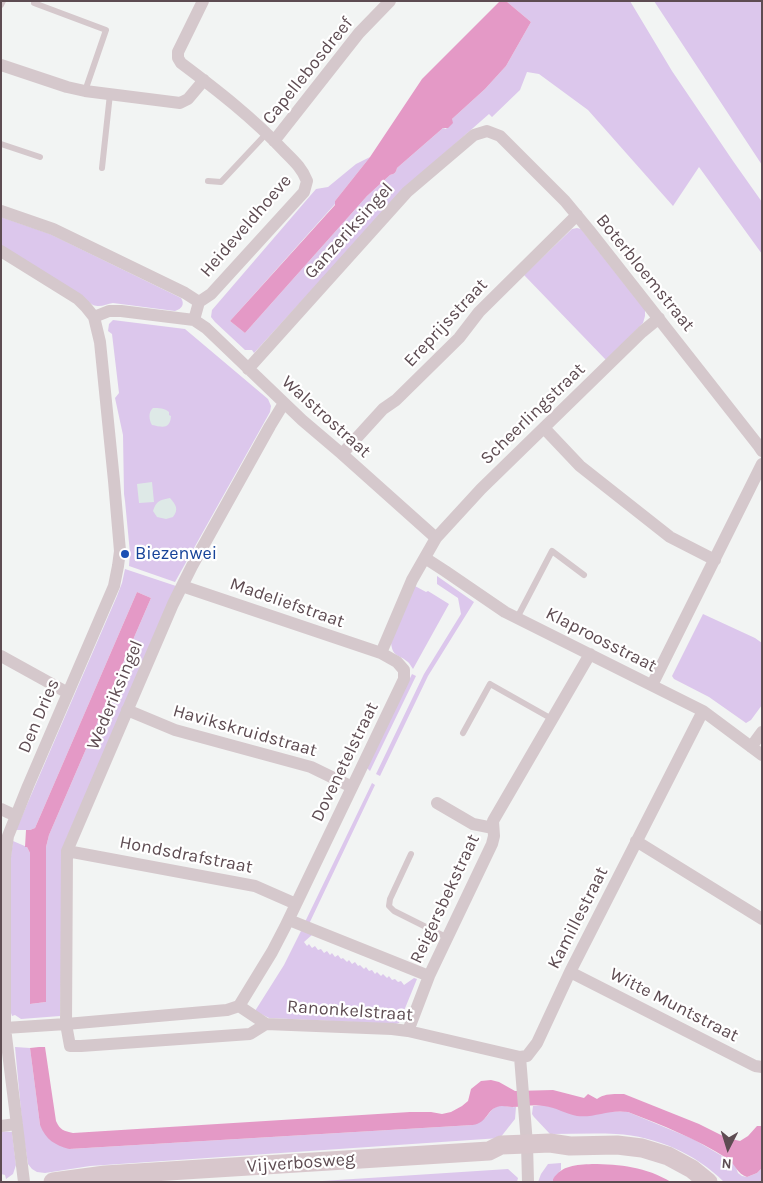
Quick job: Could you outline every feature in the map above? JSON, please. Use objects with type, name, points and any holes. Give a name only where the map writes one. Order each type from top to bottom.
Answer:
[{"type":"main road","name":"Vijverbosweg","points":[[53,1182],[105,1175],[489,1151],[501,1145],[527,1149],[550,1143],[570,1146],[617,1145],[642,1148],[668,1156],[692,1169],[708,1182]]},
{"type":"street","name":"Heideveldhoeve","points":[[194,320],[199,302],[211,294],[304,192],[307,181],[303,171],[270,137],[216,89],[181,63],[178,58],[178,52],[203,1]]},
{"type":"street","name":"Capellebosdreef","points":[[270,137],[359,33],[390,1]]},
{"type":"street","points":[[1,64],[56,84],[85,91],[180,103],[188,99],[204,80]]},
{"type":"street","name":"Boterbloemstraat","points":[[487,131],[500,136],[565,201],[762,451]]},
{"type":"street","name":"Ganzeriksingel","points":[[248,369],[407,192],[474,135],[487,131]]},
{"type":"street","points":[[1,211],[53,229],[168,284],[199,302]]},
{"type":"street","name":"Ereprijsstraat","points":[[342,454],[383,409],[396,400],[459,338],[478,312],[577,216]]},
{"type":"street","points":[[1,252],[78,300],[94,317],[109,311],[121,311],[194,320]]},
{"type":"street","name":"Den Dries","points":[[24,1182],[5,1028],[5,858],[8,836],[114,586],[118,566],[120,551],[114,481],[100,342],[94,317]]},
{"type":"street","name":"Scheerlingstraat","points":[[436,538],[481,490],[658,318]]},
{"type":"street","name":"Walstrostraat","points":[[194,320],[206,328],[284,404],[436,538]]},
{"type":"street","name":"Wederiksingel","points":[[66,1024],[67,851],[173,604],[192,566],[284,404]]},
{"type":"street","points":[[544,428],[580,466],[670,537],[715,560]]},
{"type":"street","points":[[652,685],[762,464]]},
{"type":"street","points":[[381,653],[412,580],[436,538]]},
{"type":"street","name":"Klaproosstraat","points":[[425,558],[505,612],[703,711],[762,755]]},
{"type":"street","name":"Madeliefstraat","points":[[182,586],[381,653]]},
{"type":"street","name":"Dovenetelstraat","points":[[239,1006],[289,920],[404,679],[404,670],[397,662],[381,653]]},
{"type":"street","name":"Reigersbekstraat","points":[[408,1031],[428,976],[492,844],[494,836],[492,821],[590,654]]},
{"type":"street","points":[[1,656],[68,693]]},
{"type":"street","name":"Havikskruidstraat","points":[[127,710],[175,730],[311,767],[352,787]]},
{"type":"street","name":"Kamillestraat","points":[[520,1057],[527,1056],[537,1043],[570,972],[703,711]]},
{"type":"street","points":[[751,747],[762,732]]},
{"type":"street","points":[[437,803],[473,824],[493,828]]},
{"type":"street","points":[[1,809],[16,816]]},
{"type":"street","points":[[636,841],[762,919]]},
{"type":"street","name":"Hondsdrafstraat","points":[[67,851],[255,886],[296,904]]},
{"type":"street","points":[[289,920],[428,976]]},
{"type":"street","name":"Witte Muntstraat","points":[[570,972],[755,1066],[762,1066]]},
{"type":"street","points":[[5,1028],[227,1010],[239,1006]]},
{"type":"street","name":"Ranonkelstraat","points":[[239,1006],[266,1024],[382,1028],[408,1031],[520,1057]]},
{"type":"street","name":"Ranonkelstraat","points":[[66,1024],[70,1046],[81,1046],[250,1034],[266,1024]]},
{"type":"street","points":[[520,1057],[528,1182]]},
{"type":"street","points":[[1,1126],[16,1124]]},
{"type":"lane","points":[[1,5],[2,1]]},
{"type":"lane","points":[[34,3],[106,30],[85,91]]},
{"type":"lane","points":[[102,168],[110,94]]},
{"type":"lane","points":[[208,181],[221,182],[270,137]]},
{"type":"lane","points":[[1,144],[40,157]]},
{"type":"lane","points":[[517,618],[552,552],[584,575]]},
{"type":"lane","points":[[463,733],[490,684],[552,719]]},
{"type":"lane","points":[[411,854],[390,899],[389,906],[394,911],[446,937]]},
{"type":"shaded area","points":[[500,1],[506,1],[531,22],[506,66],[485,89],[452,119],[453,123],[448,128],[443,128],[397,168],[395,173],[390,175],[367,196],[245,333],[230,321],[335,205],[335,201],[370,157],[422,79]]},
{"type":"shaded area","points":[[506,1],[630,1],[672,71],[762,202],[762,254],[699,167],[673,206],[588,110],[539,74],[527,72],[520,90],[492,117],[489,114],[407,186],[254,353],[252,350],[245,350],[215,322],[211,317],[212,310],[316,189],[328,187],[356,164],[370,157],[335,201],[335,204],[230,321],[245,333],[367,196],[390,175],[395,173],[397,168],[443,128],[446,129],[452,119],[485,89],[506,66],[531,22]]},
{"type":"shaded area","points":[[654,1],[762,1],[762,165]]},
{"type":"shaded area","points":[[1,217],[50,234],[181,298],[182,306],[175,311],[113,303],[101,306],[93,305],[1,245]]},
{"type":"shaded area","points":[[572,229],[581,229],[645,310],[643,323],[606,360],[524,275]]},
{"type":"shaded area","points":[[113,320],[185,329],[268,399],[271,406],[270,412],[175,582],[129,566],[130,553],[124,494],[123,435],[115,398],[119,393],[112,334],[108,331],[109,324]]},
{"type":"shaded area","points":[[125,569],[176,586],[65,842],[60,1016],[21,1019],[15,1015],[12,1016],[11,1013],[11,856],[13,841],[27,847],[30,853],[30,1004],[46,1002],[46,847],[49,835],[151,598],[137,592],[35,828],[16,830],[117,596]]},
{"type":"shaded area","points":[[437,576],[474,602],[428,676],[380,776],[376,774],[424,674],[461,614],[458,598],[437,584]]},
{"type":"shaded area","points":[[415,586],[426,592],[428,591],[449,604],[413,669],[408,662],[393,651],[391,643]]},
{"type":"shaded area","points":[[137,592],[151,598],[49,835],[46,847],[46,1002],[30,1004],[30,853],[27,847],[25,847],[26,830],[35,828]]},
{"type":"shaded area","points":[[703,614],[762,643],[762,705],[751,720],[746,723],[709,697],[674,679],[672,676]]},
{"type":"shaded area","points":[[412,674],[416,676],[370,771],[367,768]]},
{"type":"shaded area","points":[[372,783],[375,785],[309,924],[305,922]]},
{"type":"shaded area","points":[[302,929],[313,934],[304,942],[307,946],[309,944],[312,948],[315,946],[324,953],[327,951],[330,955],[332,953],[335,957],[338,955],[347,962],[349,960],[352,964],[355,962],[364,969],[366,967],[369,971],[372,970],[375,974],[377,972],[381,976],[383,974],[387,978],[389,976],[392,980],[401,981],[404,985],[414,978],[417,979],[399,1023],[269,1018],[255,1011],[284,965]]},
{"type":"shaded area","points":[[15,1047],[30,1048],[40,1125],[69,1149],[473,1125],[498,1106],[516,1107],[515,1119],[500,1138],[90,1166],[45,1173],[37,1172],[28,1164]]},
{"type":"shaded area","points":[[45,1047],[56,1121],[67,1132],[410,1112],[442,1114],[451,1112],[468,1101],[471,1089],[481,1081],[491,1080],[499,1082],[515,1091],[553,1090],[584,1098],[588,1094],[597,1099],[607,1095],[624,1094],[699,1124],[727,1138],[740,1141],[762,1124],[762,1168],[757,1173],[747,1177],[744,1176],[728,1159],[704,1145],[628,1112],[621,1111],[577,1116],[536,1105],[497,1107],[481,1122],[473,1125],[69,1149],[51,1141],[45,1135],[40,1125],[30,1048]]},
{"type":"shaded area","points":[[543,1105],[584,1111],[628,1112],[693,1139],[729,1160],[735,1165],[738,1173],[742,1176],[747,1177],[757,1173],[762,1168],[762,1182],[724,1182],[688,1155],[646,1138],[616,1134],[550,1134],[532,1114],[533,1106]]},
{"type":"shaded area","points":[[1,1131],[12,1132],[16,1165],[13,1174],[6,1179],[5,1175],[1,1174]]},
{"type":"shaded area","points":[[561,1163],[561,1170],[553,1179],[553,1182],[538,1182],[548,1164]]},
{"type":"shaded area","points":[[592,1164],[633,1167],[671,1182],[553,1182],[557,1174],[565,1168],[575,1165]]},
{"type":"shaded area","points":[[508,1169],[518,1178],[517,1182],[307,1182]]},
{"type":"sand","points":[[153,408],[169,412],[171,416],[167,426],[152,425],[150,412]]},
{"type":"sand","points":[[152,482],[154,502],[139,503],[137,484]]},
{"type":"sand","points":[[170,498],[176,507],[173,517],[166,519],[157,517],[153,511],[157,503]]},
{"type":"place","name":"Biezenwei","points":[[125,554]]}]
